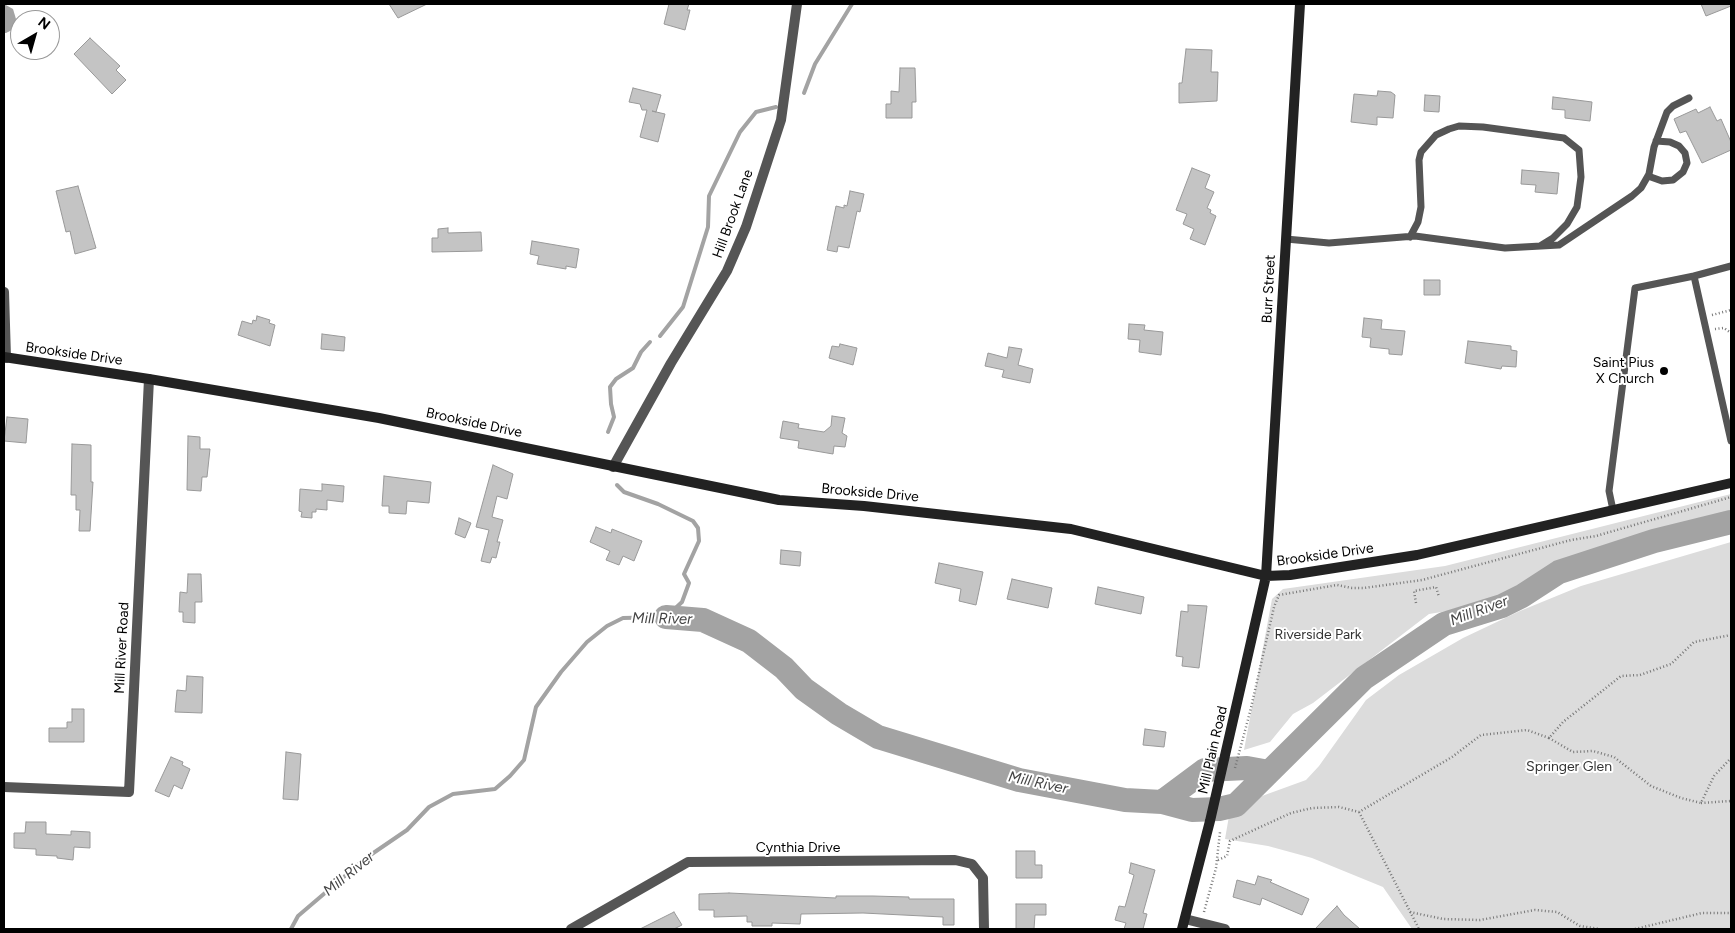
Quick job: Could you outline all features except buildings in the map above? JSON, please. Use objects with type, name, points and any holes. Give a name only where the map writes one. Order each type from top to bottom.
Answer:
[{"type":"main road","name":"Burr Street","points":[[1266,576],[1300,4]]},
{"type":"main road","name":"Brookside Drive","points":[[5,358],[149,379],[379,418],[779,500],[894,508],[1071,529],[1266,576],[1290,575],[1417,555],[1731,483]]},
{"type":"main road","name":"Mill Plain Road","points":[[1183,924],[1210,821],[1266,576]]},
{"type":"street","name":"Hill Brook Lane","points":[[613,467],[671,363],[727,271],[746,227],[781,120],[797,4]]},
{"type":"street","points":[[4,292],[5,358]]},
{"type":"street","name":"Mill River Road","points":[[4,787],[130,792],[149,379]]},
{"type":"street","name":"Cynthia Drive","points":[[572,929],[688,862],[954,860],[972,864],[983,878],[984,929]]},
{"type":"street","points":[[1183,924],[1201,923],[1225,929]]},
{"type":"lane","points":[[1286,239],[1329,243],[1410,237],[1452,240],[1505,248],[1554,247],[1565,242],[1632,196],[1648,176],[1656,141],[1667,112],[1673,106],[1689,98]]},
{"type":"lane","points":[[1410,237],[1418,222],[1421,207],[1419,160],[1422,152],[1436,135],[1449,129],[1459,126],[1483,127],[1564,138],[1579,150],[1581,178],[1577,207],[1567,224],[1553,238],[1540,246]]},
{"type":"lane","points":[[1648,176],[1662,181],[1673,180],[1682,172],[1687,163],[1685,154],[1679,146],[1670,142],[1656,141]]},
{"type":"lane","points":[[1613,510],[1609,491],[1635,288],[1731,266]]},
{"type":"lane","points":[[1694,276],[1731,441]]},
{"type":"path","points":[[1711,316],[1731,310]]},
{"type":"path","points":[[1714,330],[1724,328],[1731,333]]},
{"type":"path","points":[[1242,742],[1274,607],[1279,595],[1337,585],[1364,588],[1422,580],[1572,540],[1596,536],[1731,497]]},
{"type":"path","points":[[1422,580],[1425,589]]},
{"type":"path","points":[[1416,603],[1414,591],[1436,587],[1439,597]]},
{"type":"path","points":[[1549,738],[1576,711],[1621,676],[1640,675],[1672,664],[1694,642],[1731,635]]},
{"type":"path","points":[[1359,812],[1452,757],[1481,735],[1527,730],[1549,738],[1573,752],[1594,751],[1614,757],[1651,786],[1681,798],[1701,803],[1731,801]]},
{"type":"path","points":[[1701,803],[1714,776],[1731,758]]},
{"type":"path","points":[[1217,860],[1227,856],[1230,841],[1291,813],[1312,808],[1339,806],[1359,812],[1419,929]]},
{"type":"path","points":[[1201,923],[1217,860],[1222,826]]},
{"type":"path","points":[[1410,912],[1443,919],[1480,920],[1535,910],[1556,912],[1580,926],[1600,929]]},
{"type":"path","points":[[1635,929],[1702,913],[1731,913]]},
{"type":"green space","name":"Riverside Park","points":[[1731,494],[1731,514],[1648,535],[1597,553],[1556,564],[1511,594],[1472,607],[1429,614],[1313,703],[1293,714],[1270,742],[1244,750],[1272,599],[1283,589],[1445,566]]},
{"type":"green space","name":"Springer Glen","points":[[1731,542],[1731,929],[1412,929],[1383,887],[1312,858],[1268,846],[1225,839],[1229,816],[1262,796],[1306,780],[1319,766],[1366,700],[1399,675],[1463,638],[1520,611],[1581,586]]},
{"type":"shaded area","points":[[4,4],[13,10],[10,10],[10,31],[4,33]]},
{"type":"waterway","points":[[804,93],[815,64],[852,4]]},
{"type":"waterway","points":[[660,336],[683,307],[708,227],[709,196],[740,132],[756,112],[776,107]]},
{"type":"waterway","points":[[608,432],[614,417],[610,387],[616,379],[633,368],[641,352],[650,342]]},
{"type":"waterway","name":"Mill River","points":[[291,929],[298,916],[366,858],[407,830],[429,807],[453,794],[495,789],[510,776],[524,760],[536,707],[561,672],[587,642],[607,626],[623,618],[666,617],[682,602],[689,583],[684,574],[699,541],[698,528],[693,521],[658,504],[624,492],[617,485]]},
{"type":"waterway","name":"Mill River","points":[[666,617],[703,620],[749,641],[784,668],[804,689],[839,714],[878,737],[1019,780],[1125,800],[1162,802],[1192,810],[1219,809],[1236,805],[1364,678],[1444,624],[1502,606],[1522,596],[1559,572],[1654,541],[1731,522]]},
{"type":"waterway","name":"Mill River","points":[[1162,802],[1205,770],[1247,768],[1269,772]]},
{"type":"place","name":"Saint Pius X Church","points":[[1664,371]]}]
